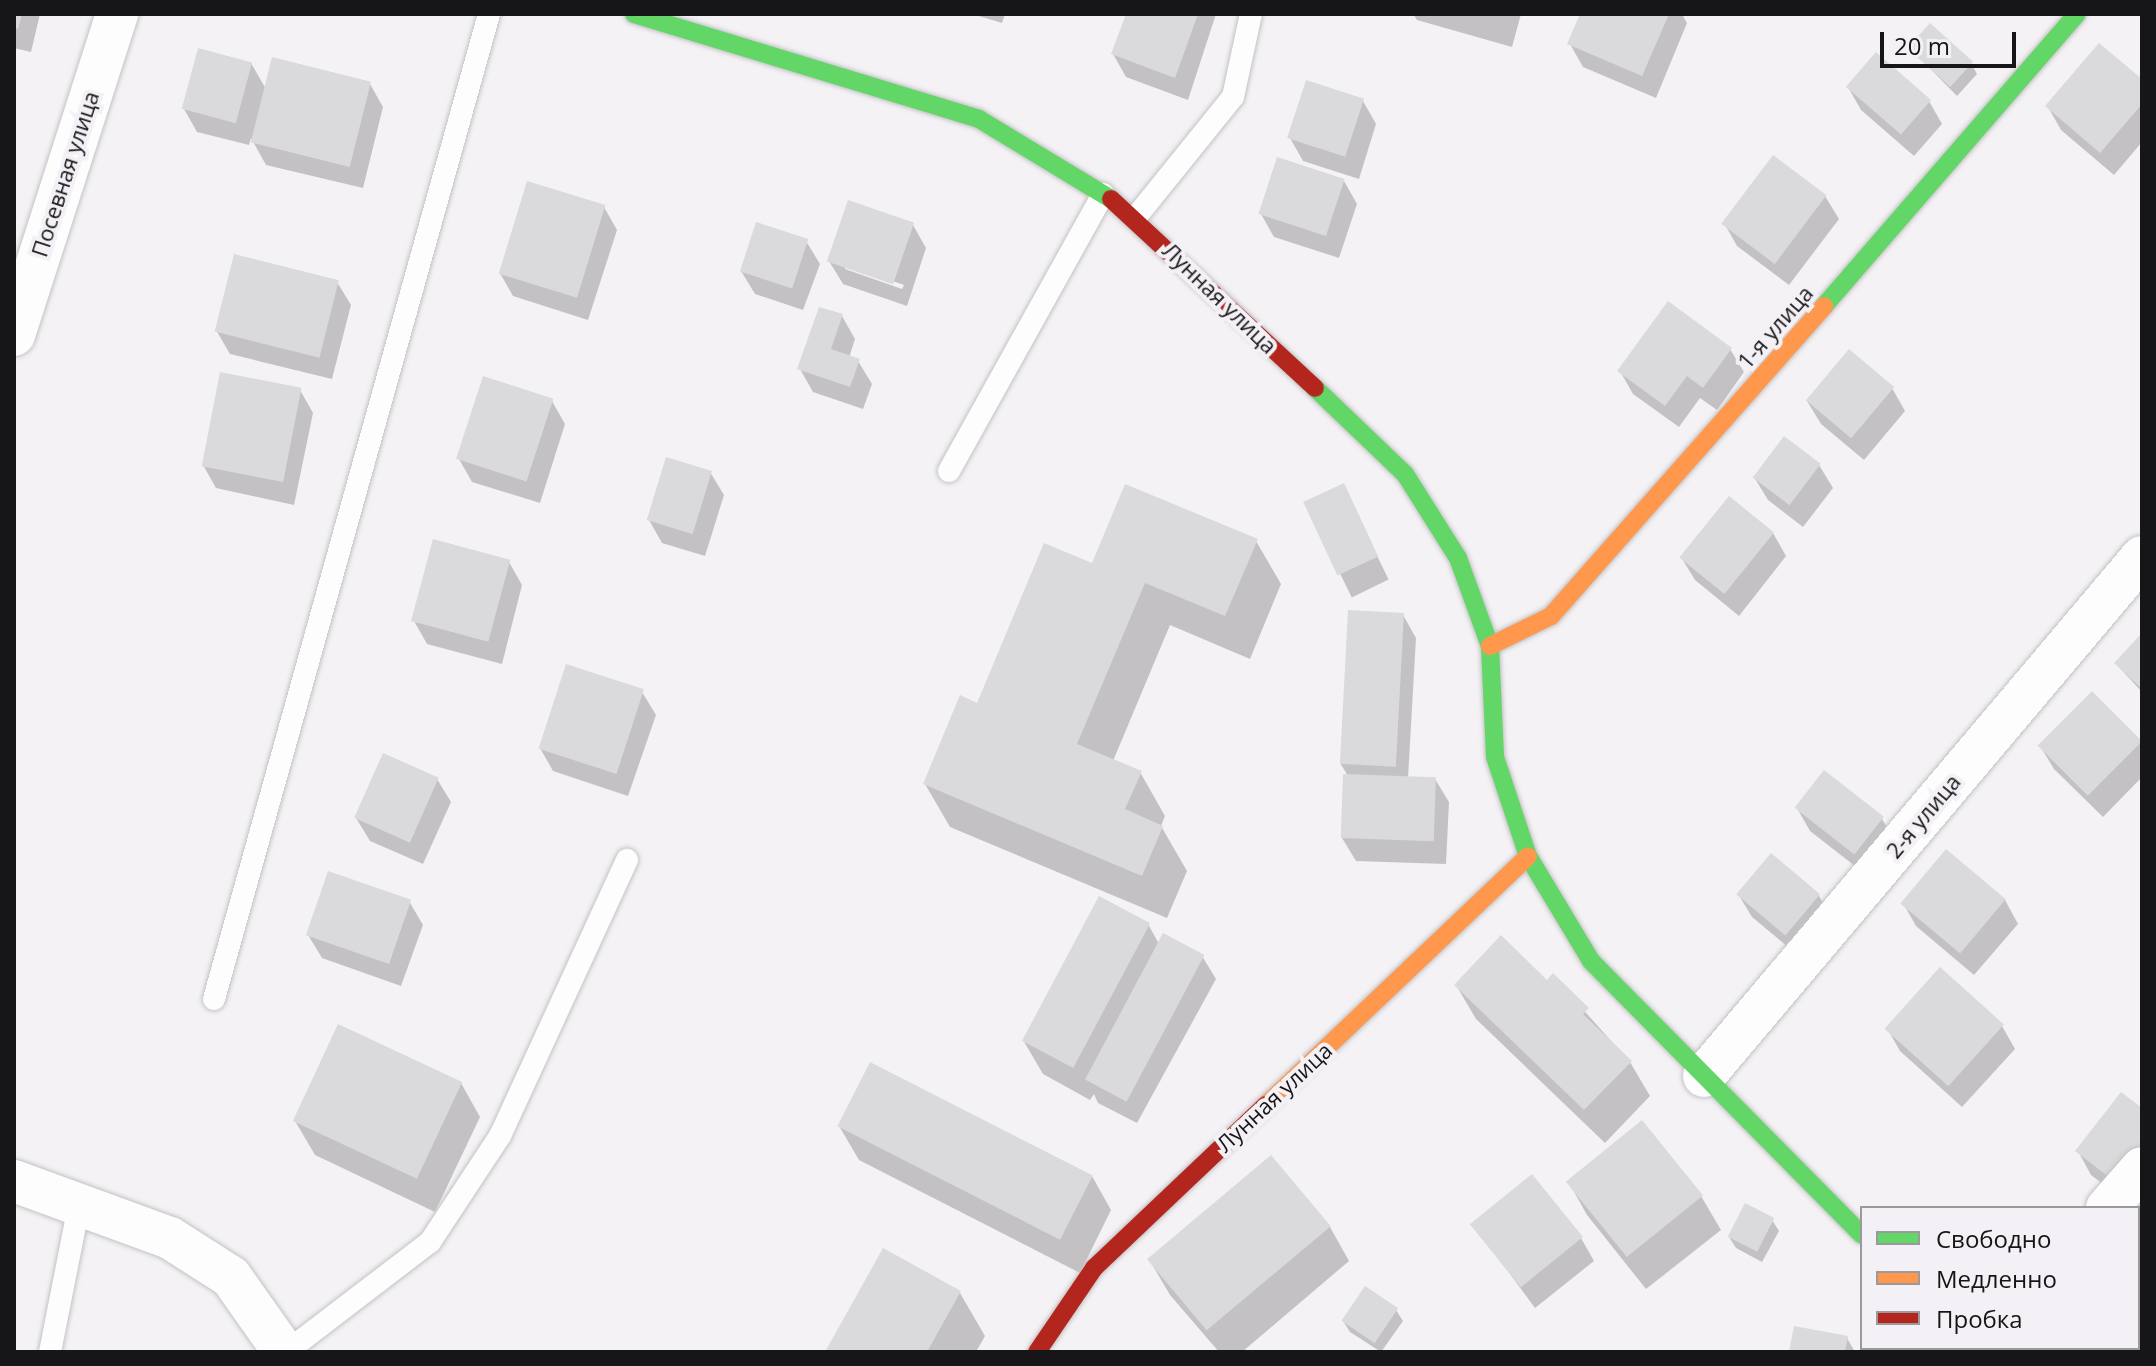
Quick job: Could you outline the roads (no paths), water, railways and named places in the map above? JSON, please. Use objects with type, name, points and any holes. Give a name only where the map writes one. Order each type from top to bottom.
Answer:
[{"type":"street","name":"Посевная улица","points":[[14,335],[117,14]]},
{"type":"street","name":"Лунная улица","points":[[634,14],[979,119],[1136,217],[1405,474],[1458,558],[1490,646],[1495,757],[1528,856],[1591,961],[1860,1233]]},
{"type":"street","name":"1-я улица","points":[[1490,646],[1551,616],[1607,557],[2077,14]]},
{"type":"street","name":"2-я улица","points":[[1704,1076],[2142,557]]},
{"type":"street","name":"Лунная улица","points":[[1037,1352],[1094,1268],[1528,856]]},
{"type":"street","points":[[2109,1206],[2142,1168]]},
{"type":"street","points":[[14,1181],[170,1238],[231,1277],[285,1352]]},
{"type":"lane","points":[[214,999],[489,14]]},
{"type":"lane","points":[[713,38],[719,14]]},
{"type":"lane","points":[[1136,217],[1233,97],[1251,14]]},
{"type":"lane","points":[[949,471],[1103,194]]},
{"type":"lane","points":[[285,1352],[430,1242],[500,1136],[627,860]]},
{"type":"lane","points":[[50,1352],[79,1205]]}]
